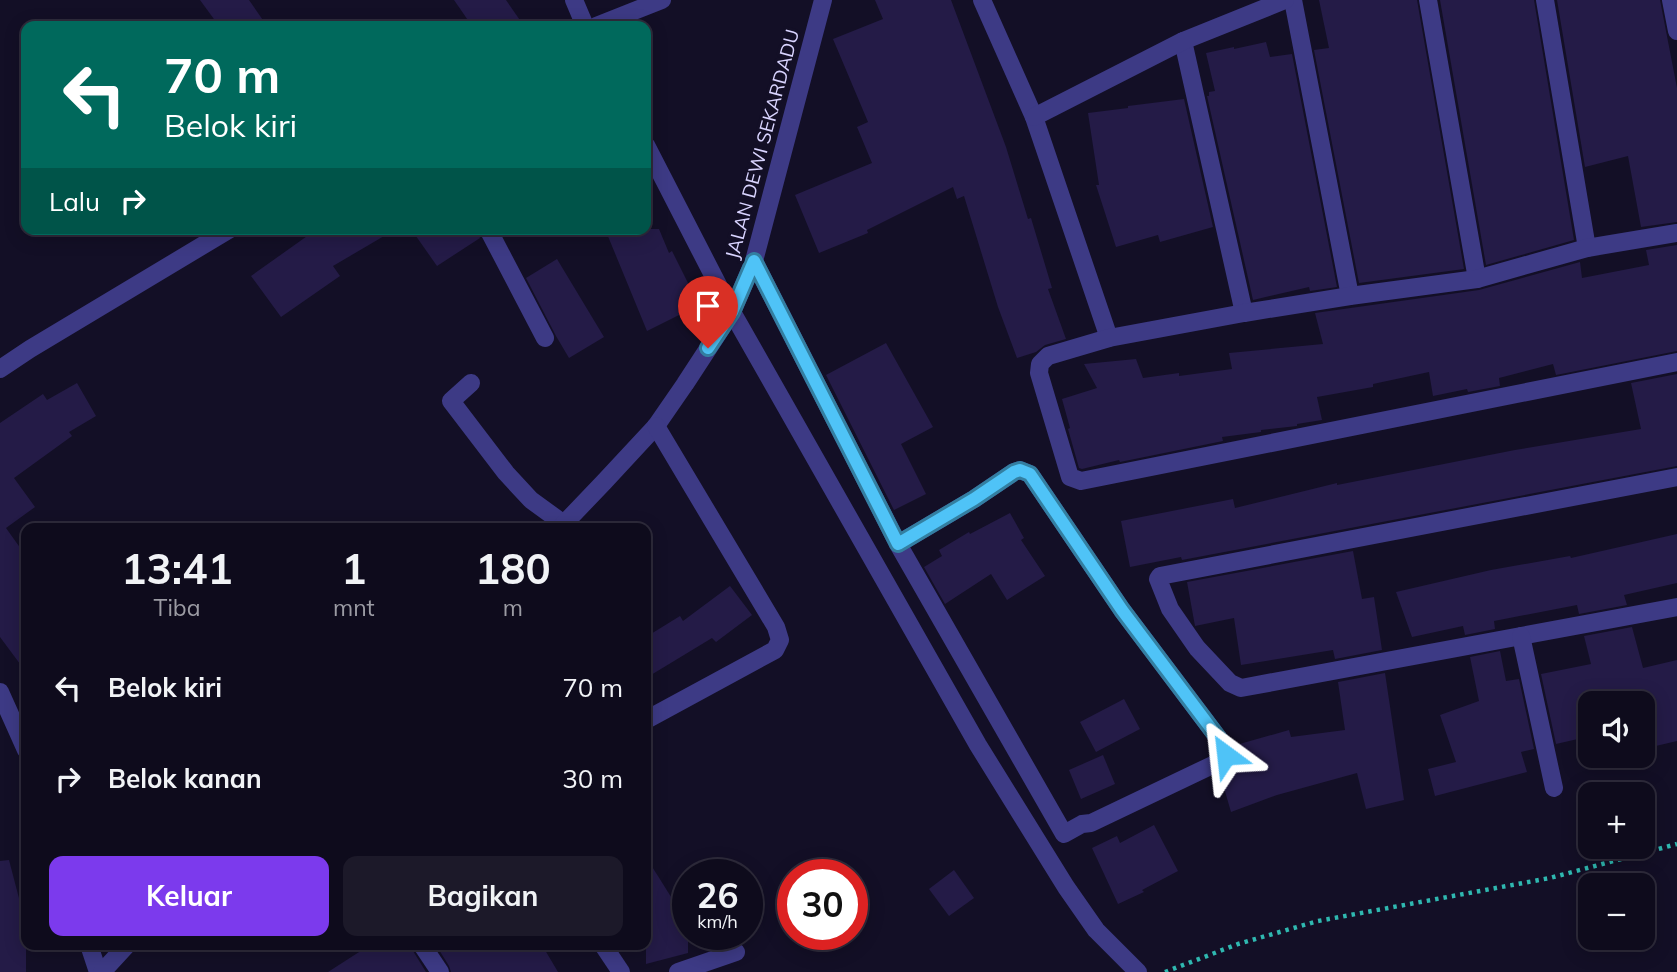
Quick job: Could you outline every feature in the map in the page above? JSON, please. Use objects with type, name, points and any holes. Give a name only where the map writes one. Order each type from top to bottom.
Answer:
[{"type":"street","points":[[574,0],[583,21]]},
{"type":"street","points":[[609,21],[662,0]]},
{"type":"street","name":"JALAN DEWI SEKARDADU","points":[[565,523],[656,426],[732,312],[754,261],[823,0]]},
{"type":"street","points":[[982,0],[1034,117],[1109,338]]},
{"type":"street","points":[[1034,117],[1182,41],[1284,0]]},
{"type":"street","points":[[1293,0],[1350,296]]},
{"type":"street","points":[[1428,0],[1477,279]]},
{"type":"street","points":[[1545,0],[1587,248]]},
{"type":"street","points":[[1671,0],[1677,31]]},
{"type":"street","points":[[1182,41],[1244,313]]},
{"type":"street","points":[[651,155],[732,312],[978,745],[1066,887],[1096,930],[1138,972]]},
{"type":"street","points":[[1677,233],[1587,248],[1477,279],[1350,296],[1109,338],[1048,356],[1040,364],[1039,373],[1070,477],[1081,481],[1677,362]]},
{"type":"street","points":[[0,369],[220,235]]},
{"type":"street","points":[[491,235],[545,338]]},
{"type":"street","points":[[754,261],[898,544],[1064,834],[1222,761],[1226,755],[1225,747],[1122,610],[1030,474],[1020,470],[1014,472],[898,544]]},
{"type":"street","points":[[471,383],[451,401],[506,473],[531,500],[558,523]]},
{"type":"street","points":[[651,717],[775,650],[780,640],[776,627],[656,426]]},
{"type":"street","points":[[1677,477],[1160,576],[1158,579],[1170,609],[1197,648],[1230,683],[1241,688],[1677,607]]},
{"type":"street","points":[[1521,636],[1553,788]]},
{"type":"street","points":[[0,692],[21,739]]},
{"type":"street","points":[[91,950],[100,972],[122,950]]},
{"type":"street","points":[[425,950],[440,972]]},
{"type":"street","points":[[606,950],[621,972]]},
{"type":"street","points":[[678,972],[736,952]]},
{"type":"path","points":[[1165,972],[1238,944],[1318,921],[1550,878],[1677,845]]},
{"type":"building","points":[[200,0],[249,0],[264,21],[215,21]]},
{"type":"building","points":[[454,0],[506,0],[521,21],[469,21]]},
{"type":"building","points":[[875,0],[951,0],[1006,147],[1028,219],[1031,218],[1052,288],[1048,289],[1066,339],[1017,358],[998,307],[964,196],[957,199],[953,187],[867,230],[868,233],[819,253],[795,195],[872,163],[857,127],[868,122],[833,39],[883,19]]},
{"type":"building","points":[[1319,0],[1417,0],[1464,269],[1359,283],[1314,50],[1329,48]]},
{"type":"building","points":[[1440,0],[1534,0],[1574,240],[1486,265]]},
{"type":"building","points":[[1557,0],[1660,0],[1677,88],[1677,222],[1641,227],[1628,156],[1585,167]]},
{"type":"building","points":[[1266,42],[1270,57],[1292,54],[1337,287],[1310,291],[1309,287],[1253,300],[1207,96],[1209,92],[1215,91],[1206,53]]},
{"type":"building","points":[[1184,99],[1213,227],[1160,242],[1158,235],[1116,247],[1096,185],[1099,185],[1088,113]]},
{"type":"building","points":[[651,229],[659,229],[669,253],[672,251],[699,305],[647,331],[607,235],[651,235]]},
{"type":"building","points":[[309,235],[386,235],[333,266],[340,276],[281,317],[251,276]]},
{"type":"building","points":[[415,235],[479,235],[480,238],[437,266]]},
{"type":"building","points":[[1677,245],[1677,351],[1556,375],[1553,364],[1499,378],[1500,386],[1433,396],[1429,372],[1373,384],[1373,387],[1317,397],[1322,420],[1222,437],[1223,441],[1079,468],[1062,399],[1097,388],[1084,364],[1136,359],[1143,378],[1232,369],[1229,353],[1323,344],[1315,313],[1479,290],[1580,262],[1582,278],[1649,265],[1646,250]]},
{"type":"building","points":[[557,259],[604,337],[569,358],[526,278]]},
{"type":"building","points":[[886,343],[933,427],[901,444],[926,494],[894,510],[826,375]]},
{"type":"building","points":[[1677,374],[1677,466],[1182,560],[1181,557],[1130,567],[1121,521],[1233,499],[1235,508],[1337,483],[1641,429],[1631,383]]},
{"type":"building","points":[[77,383],[96,416],[69,432],[72,436],[14,478],[35,507],[6,528],[21,549],[21,665],[0,637],[0,423],[43,394],[47,400]]},
{"type":"building","points":[[1010,513],[1024,538],[1021,540],[1045,576],[1007,600],[991,574],[945,604],[924,567],[942,556],[939,550]]},
{"type":"building","points":[[1677,534],[1677,583],[1624,595],[1627,605],[1579,614],[1577,605],[1494,621],[1495,629],[1465,635],[1463,626],[1412,637],[1396,592],[1491,570],[1570,556],[1571,558]]},
{"type":"building","points":[[1353,551],[1362,599],[1374,597],[1382,650],[1335,659],[1333,650],[1241,665],[1234,618],[1195,626],[1187,582]]},
{"type":"building","points":[[730,586],[752,615],[716,642],[712,638],[651,675],[651,634],[680,616],[683,621]]},
{"type":"building","points":[[1632,627],[1643,668],[1677,660],[1677,741],[1655,746],[1655,691],[1578,691],[1578,739],[1556,744],[1541,674],[1591,664],[1584,636]]},
{"type":"building","points":[[1500,651],[1506,681],[1519,679],[1534,749],[1521,752],[1527,772],[1435,796],[1428,769],[1456,762],[1440,715],[1479,701],[1470,657]]},
{"type":"building","points":[[1385,673],[1404,800],[1366,809],[1357,773],[1277,795],[1231,812],[1220,774],[1235,762],[1236,745],[1289,730],[1291,737],[1345,730],[1338,682]]},
{"type":"building","points":[[1124,699],[1140,729],[1096,752],[1080,722]]},
{"type":"building","points":[[1103,755],[1115,784],[1081,799],[1069,770]]},
{"type":"building","points":[[1154,825],[1178,871],[1118,904],[1092,848],[1117,836],[1120,843]]},
{"type":"building","points":[[9,860],[21,906],[21,950],[26,950],[26,972],[0,972],[0,861]]},
{"type":"building","points":[[651,865],[672,898],[672,950],[688,950],[688,953],[646,964],[646,950],[651,950]]},
{"type":"building","points":[[954,870],[974,898],[949,916],[929,889]]},
{"type":"building","points":[[362,950],[413,950],[426,972],[328,972]]},
{"type":"building","points":[[439,950],[545,950],[558,972],[451,972]]},
{"type":"route","points":[[708,348],[732,312],[754,261],[898,544],[1014,472],[1020,470],[1030,474],[1122,610],[1225,747],[1226,755]]}]
